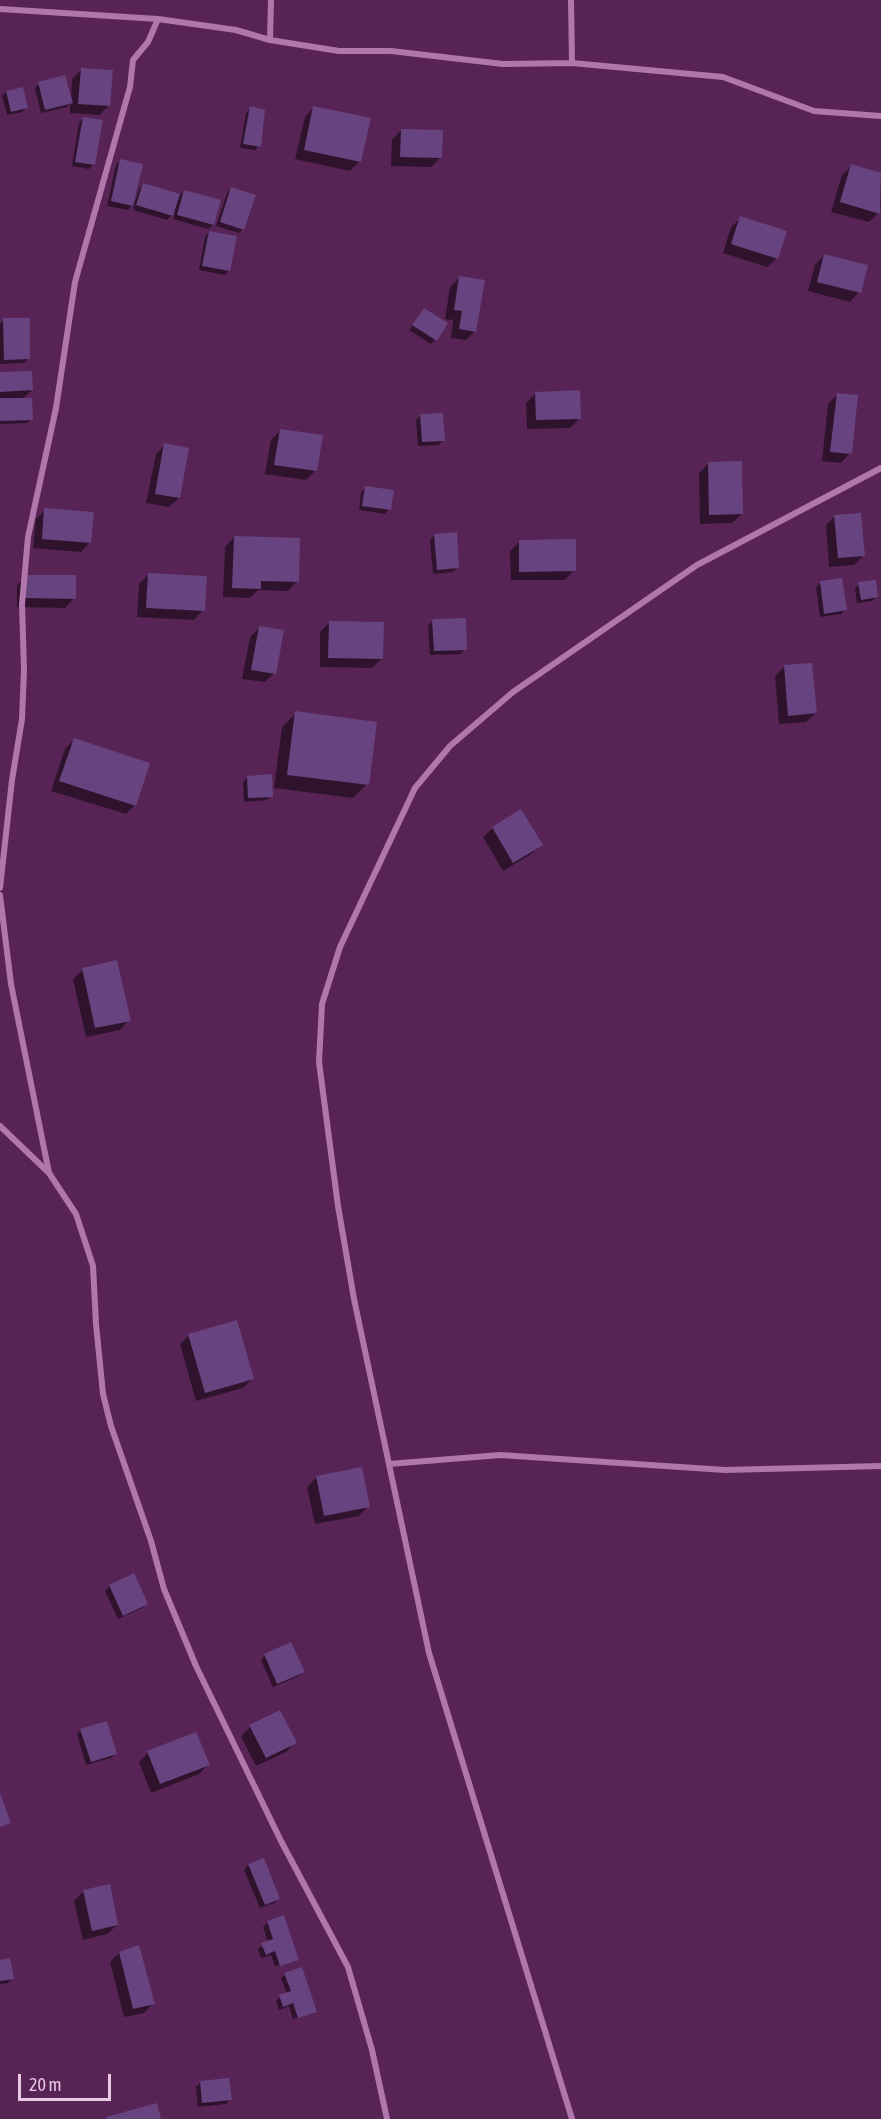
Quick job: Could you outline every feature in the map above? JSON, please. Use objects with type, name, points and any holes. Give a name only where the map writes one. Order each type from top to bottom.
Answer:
[{"type":"street","points":[[270,40],[271,0]]},
{"type":"street","points":[[571,0],[572,63]]},
{"type":"street","points":[[0,9],[158,19],[236,30],[270,40],[339,51],[391,51],[503,64],[572,63],[723,77],[814,111],[881,116]]},
{"type":"street","points":[[0,888],[12,780],[22,719],[24,670],[22,604],[28,537],[56,408],[75,282],[130,87],[133,60],[148,42],[158,19]]},
{"type":"street","points":[[572,2119],[429,1653],[354,1299],[338,1206],[321,1073],[322,1005],[340,947],[415,788],[450,746],[513,692],[697,566],[881,468]]},
{"type":"street","points":[[0,895],[11,984],[49,1173]]},
{"type":"street","points":[[0,1126],[49,1173],[76,1214],[93,1266],[103,1394],[111,1426],[134,1489],[172,1613],[276,1831],[348,1967],[372,2050],[387,2119]]},
{"type":"street","points":[[388,1464],[500,1455],[725,1470],[881,1466]]},
{"type":"building","points":[[81,68],[113,70],[110,106],[78,104]]},
{"type":"building","points":[[65,75],[73,103],[45,110],[38,82]]},
{"type":"building","points":[[23,87],[28,108],[11,112],[6,91]]},
{"type":"building","points":[[250,106],[265,110],[261,147],[243,144]]},
{"type":"building","points":[[313,106],[371,118],[361,162],[304,150]]},
{"type":"building","points":[[83,117],[103,120],[95,165],[75,162]]},
{"type":"building","points":[[401,129],[443,130],[442,158],[400,157]]},
{"type":"building","points":[[120,159],[143,164],[133,206],[111,201]]},
{"type":"building","points":[[851,164],[881,173],[880,214],[840,202]]},
{"type":"building","points":[[143,183],[180,194],[173,216],[136,205]]},
{"type":"building","points":[[231,187],[256,195],[244,230],[220,222]]},
{"type":"building","points":[[184,190],[221,200],[214,225],[177,215]]},
{"type":"building","points":[[740,216],[787,231],[778,259],[731,244]]},
{"type":"building","points":[[209,231],[237,236],[230,271],[202,266]]},
{"type":"building","points":[[824,254],[868,265],[861,293],[817,282]]},
{"type":"building","points":[[459,276],[485,280],[476,332],[459,329],[462,311],[454,310]]},
{"type":"building","points":[[424,308],[448,323],[437,341],[412,325]]},
{"type":"building","points":[[3,318],[30,318],[30,359],[4,360]]},
{"type":"building","points":[[32,371],[33,390],[0,392],[0,372]]},
{"type":"building","points":[[580,390],[581,419],[536,420],[535,392]]},
{"type":"building","points":[[837,393],[858,395],[852,454],[830,452]]},
{"type":"building","points":[[0,398],[32,398],[33,420],[0,421]]},
{"type":"building","points":[[443,413],[445,441],[422,442],[420,414]]},
{"type":"building","points":[[280,429],[323,435],[317,471],[274,465]]},
{"type":"building","points":[[164,443],[189,448],[180,498],[155,494]]},
{"type":"building","points":[[742,461],[743,514],[709,515],[708,462]]},
{"type":"building","points":[[365,486],[394,490],[391,510],[362,506]]},
{"type":"building","points":[[44,508],[94,512],[91,543],[42,539]]},
{"type":"building","points":[[861,513],[865,556],[838,558],[834,515]]},
{"type":"building","points":[[457,532],[459,568],[437,570],[434,534]]},
{"type":"building","points":[[234,536],[300,538],[299,582],[261,581],[261,589],[232,588]]},
{"type":"building","points":[[576,539],[576,571],[519,572],[519,540]]},
{"type":"building","points":[[148,573],[207,576],[205,611],[146,608]]},
{"type":"building","points":[[26,575],[76,575],[76,599],[25,598]]},
{"type":"building","points":[[842,578],[847,610],[824,614],[820,581]]},
{"type":"building","points":[[876,580],[878,597],[861,600],[858,582]]},
{"type":"building","points":[[466,618],[467,650],[434,651],[432,619]]},
{"type":"building","points":[[329,621],[384,622],[383,659],[328,658]]},
{"type":"building","points":[[259,626],[284,630],[276,674],[251,670]]},
{"type":"building","points":[[812,663],[817,713],[788,716],[784,665]]},
{"type":"building","points":[[295,711],[377,722],[369,785],[287,775]]},
{"type":"building","points":[[74,738],[150,763],[136,806],[59,781]]},
{"type":"building","points":[[272,774],[273,797],[248,798],[247,776]]},
{"type":"building","points":[[521,809],[543,845],[513,863],[492,827]]},
{"type":"building","points":[[117,960],[131,1021],[95,1028],[82,968]]},
{"type":"building","points":[[237,1320],[254,1379],[205,1393],[188,1334]]},
{"type":"building","points":[[362,1467],[370,1507],[324,1516],[316,1476]]},
{"type":"building","points":[[134,1573],[148,1604],[123,1616],[109,1585]]},
{"type":"building","points":[[291,1642],[305,1672],[277,1684],[264,1654]]},
{"type":"building","points":[[280,1710],[297,1743],[266,1758],[249,1725]]},
{"type":"building","points":[[107,1721],[117,1754],[91,1762],[80,1729]]},
{"type":"building","points":[[196,1732],[210,1765],[160,1784],[147,1751]]},
{"type":"building","points":[[0,1793],[11,1823],[0,1827]]},
{"type":"building","points":[[264,1858],[280,1899],[265,1905],[248,1864]]},
{"type":"building","points":[[110,1884],[118,1925],[92,1931],[83,1890]]},
{"type":"building","points":[[284,1915],[299,1960],[280,1966],[275,1951],[266,1955],[261,1943],[273,1939],[267,1921]]},
{"type":"building","points":[[139,1945],[155,2004],[133,2009],[119,1952]]},
{"type":"building","points":[[10,1958],[14,1979],[0,1981],[0,1960]]},
{"type":"building","points":[[302,1967],[317,2012],[298,2018],[293,2003],[283,2007],[279,1995],[291,1991],[284,1973]]},
{"type":"building","points":[[229,2078],[232,2100],[202,2103],[200,2081]]},
{"type":"building","points":[[157,2103],[161,2119],[107,2119],[106,2117]]}]
